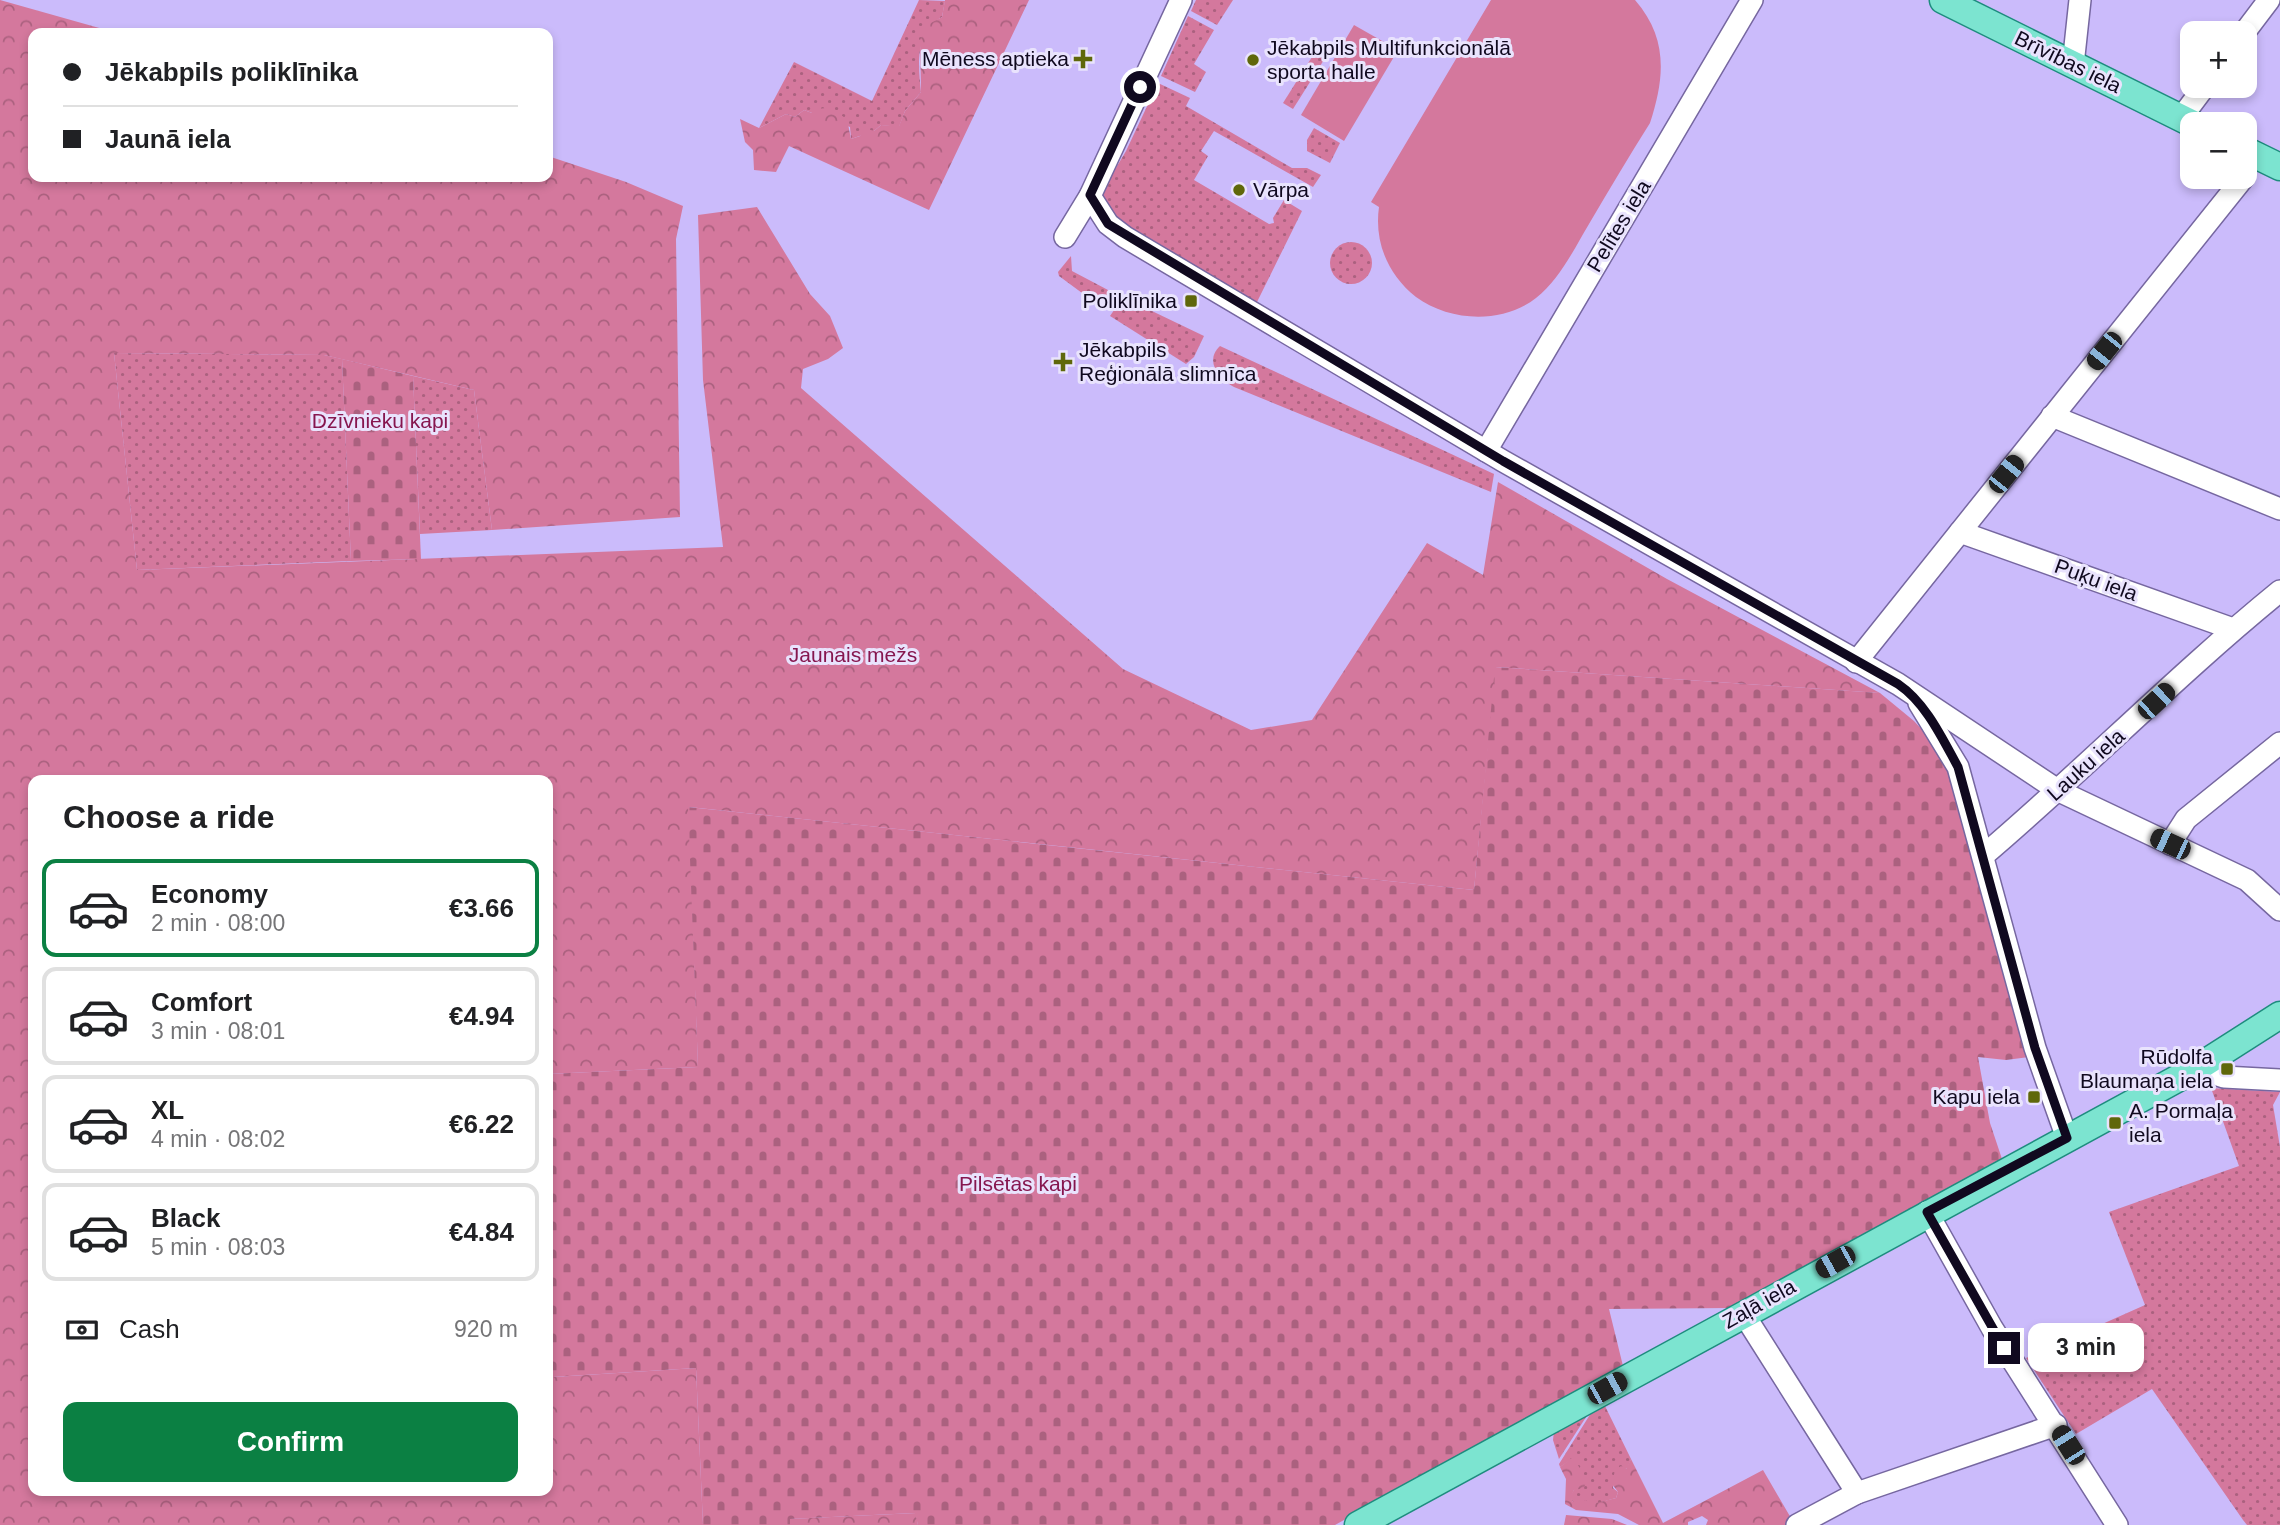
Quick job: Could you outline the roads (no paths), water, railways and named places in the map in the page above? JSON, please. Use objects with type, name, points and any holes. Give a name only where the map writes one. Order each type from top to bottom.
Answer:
[{"type":"main road","name":"Brīvības iela","points":[[1944,0],[2180,118]]},
{"type":"main road","points":[[2197,1068],[2280,1015]]},
{"type":"main road","name":"Zaļā iela","points":[[1358,1525],[1927,1212],[2197,1068]]},
{"type":"street","points":[[1065,237],[1090,195],[1181,0]]},
{"type":"street","name":"Pelītes iela","points":[[1486,451],[1752,0]]},
{"type":"street","points":[[2073,65],[2080,0]]},
{"type":"street","points":[[2253,21],[2269,0]]},
{"type":"street","points":[[1856,662],[2236,189]]},
{"type":"street","points":[[1090,195],[1108,224],[1125,237],[1486,451],[1911,693],[2059,791],[2247,880],[2280,910]]},
{"type":"street","points":[[2052,416],[2280,509]]},
{"type":"street","name":"Puķu iela","points":[[1960,532],[2233,629]]},
{"type":"street","name":"Lauku iela","points":[[1984,855],[2059,791],[2233,629],[2279,593]]},
{"type":"street","points":[[1911,693],[1938,731],[1958,767],[2035,1048],[2067,1138]]},
{"type":"street","points":[[2170,844],[2186,819],[2280,743]]},
{"type":"street","points":[[2197,1068],[2224,1077],[2280,1080]]},
{"type":"street","points":[[1927,1212],[1992,1328],[2117,1525]]},
{"type":"street","points":[[1743,1313],[1857,1493]]},
{"type":"street","points":[[1797,1525],[1857,1493],[2056,1425]]},
{"type":"place","name":"Mēness aptieka","points":[[1083,59]]},
{"type":"place","name":"Jēkabpils Multifunkcionālā sporta halle","points":[[1253,60]]},
{"type":"place","name":"Vārpa","points":[[1239,190]]},
{"type":"place","name":"Poliklīnika","points":[[1191,301]]},
{"type":"place","name":"Jēkabpils Reģionālā slimnīca","points":[[1063,362]]},
{"type":"place","name":"Rūdolfa Blaumaņa iela","points":[[2227,1069]]},
{"type":"place","name":"Kapu iela","points":[[2034,1097]]},
{"type":"place","name":"A. Pormaļa iela","points":[[2115,1123]]},
{"type":"park label","name":"Dzīvnieku kapi","points":[[380,421]]},
{"type":"park label","name":"Jaunais mežs","points":[[853,655]]},
{"type":"park label","name":"Pilsētas kapi","points":[[1018,1184]]}]
